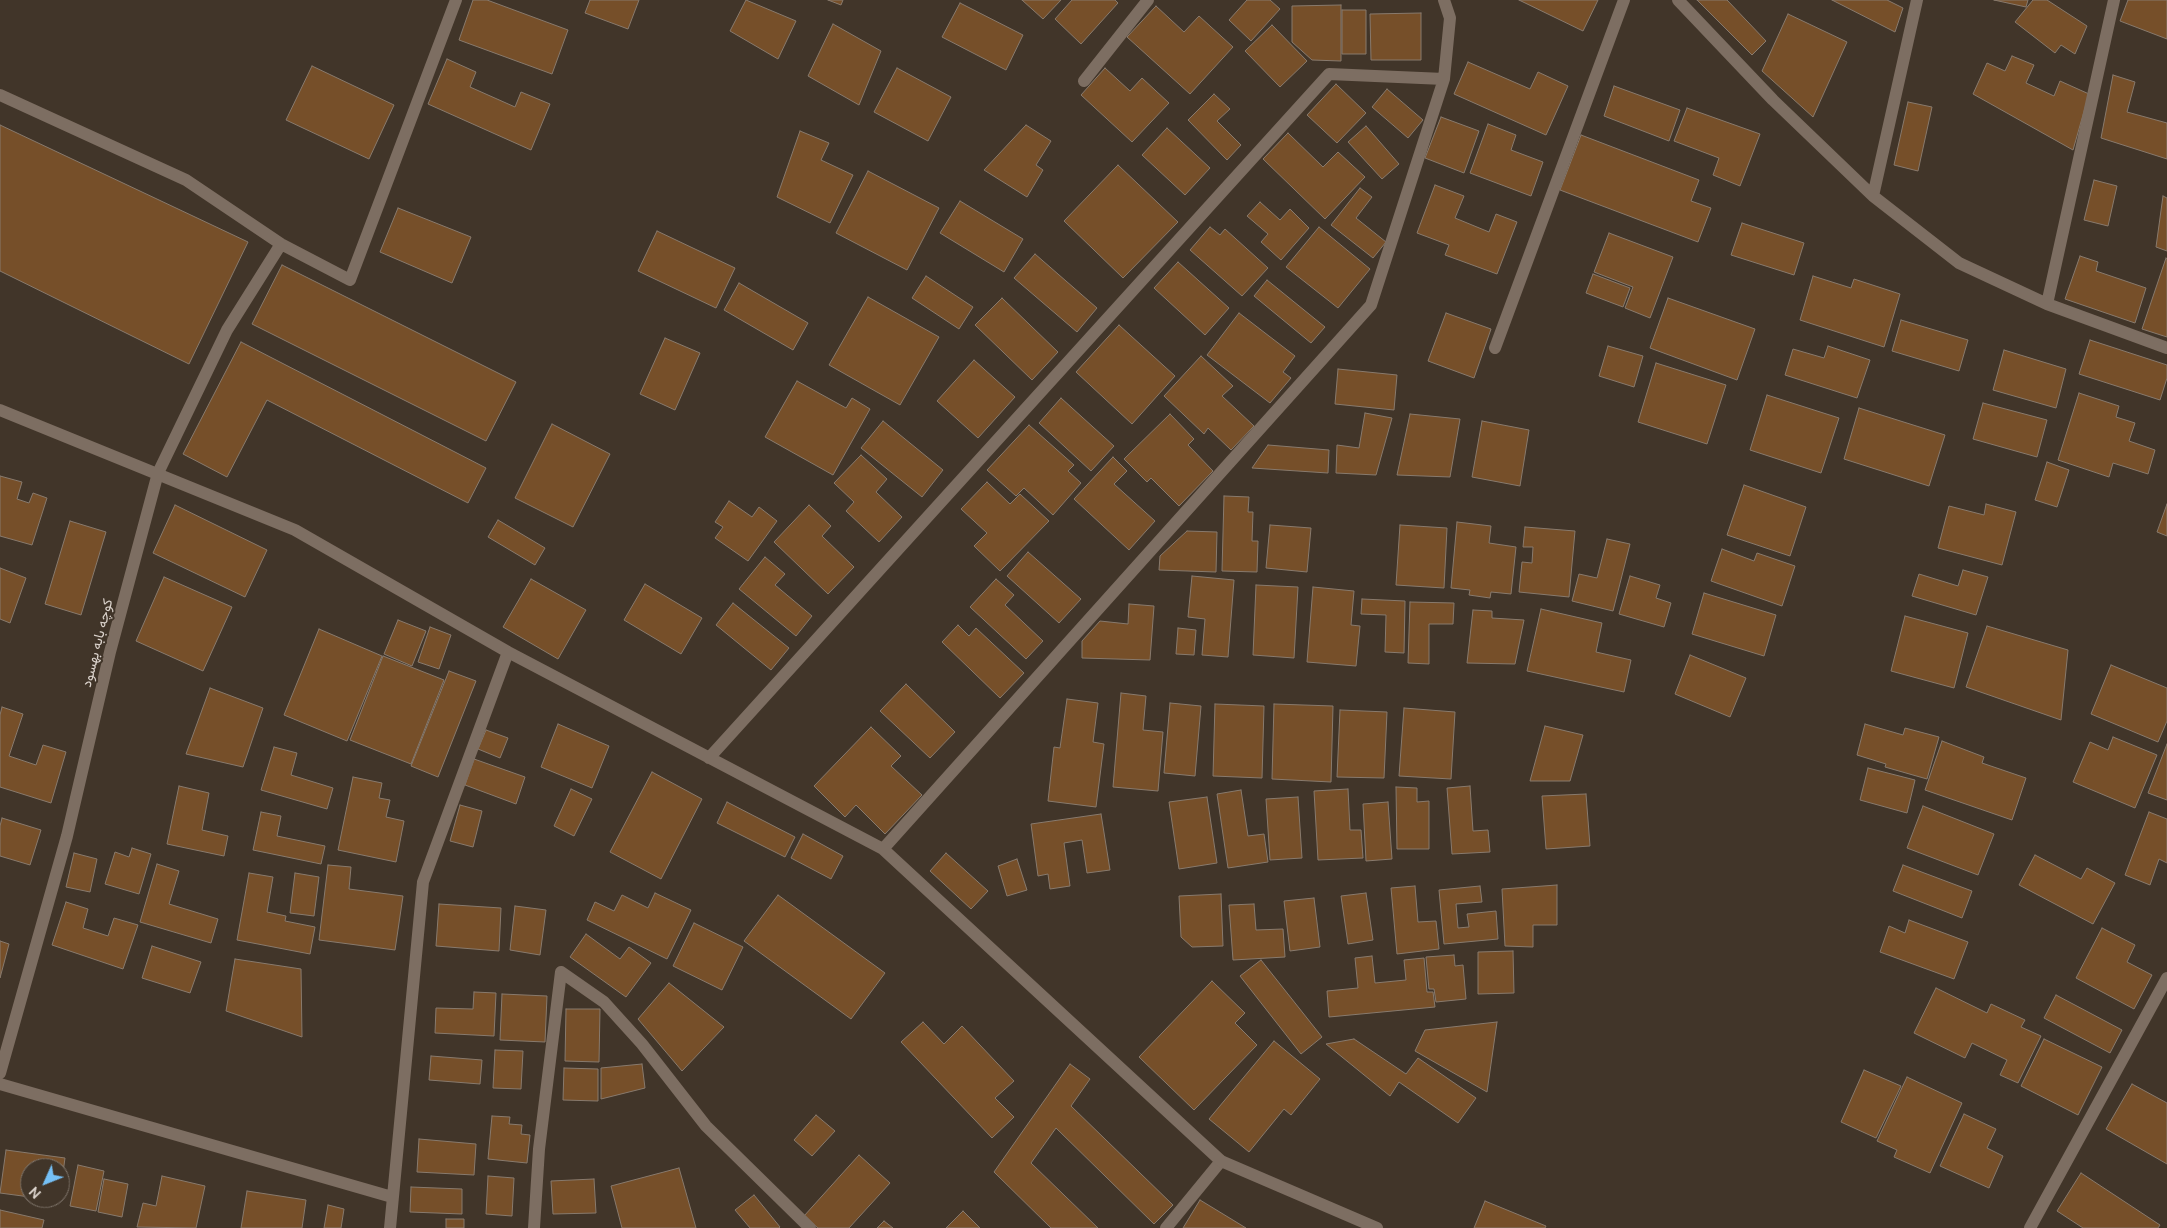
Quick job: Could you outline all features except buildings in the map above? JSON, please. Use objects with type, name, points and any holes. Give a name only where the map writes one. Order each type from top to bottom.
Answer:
[{"type":"street","points":[[0,95],[186,180],[281,244],[350,280],[456,0]]},
{"type":"street","points":[[1084,81],[1148,0]]},
{"type":"street","points":[[882,849],[1371,305],[1444,79],[1450,18],[1444,0]]},
{"type":"street","points":[[1495,348],[1624,0]]},
{"type":"street","points":[[1678,0],[1773,100],[1873,196],[1959,263],[2047,304],[2167,348]]},
{"type":"street","points":[[1873,196],[1916,0]]},
{"type":"street","points":[[2047,304],[2114,0]]},
{"type":"street","points":[[709,758],[1329,74],[1444,79]]},
{"type":"street","name":"کوچه بابه بهسود","points":[[0,1073],[67,836],[110,652],[158,473],[227,330],[281,244]]},
{"type":"street","points":[[0,410],[295,530],[508,652],[882,849],[1221,1161],[1377,1228]]},
{"type":"street","points":[[390,1228],[423,882],[508,652]]},
{"type":"street","points":[[534,1228],[539,1149],[561,972],[604,1002],[642,1044],[706,1126],[810,1228]]},
{"type":"street","points":[[2030,1228],[2167,978]]},
{"type":"street","points":[[0,1084],[392,1197]]},
{"type":"street","points":[[1166,1228],[1221,1161]]}]
